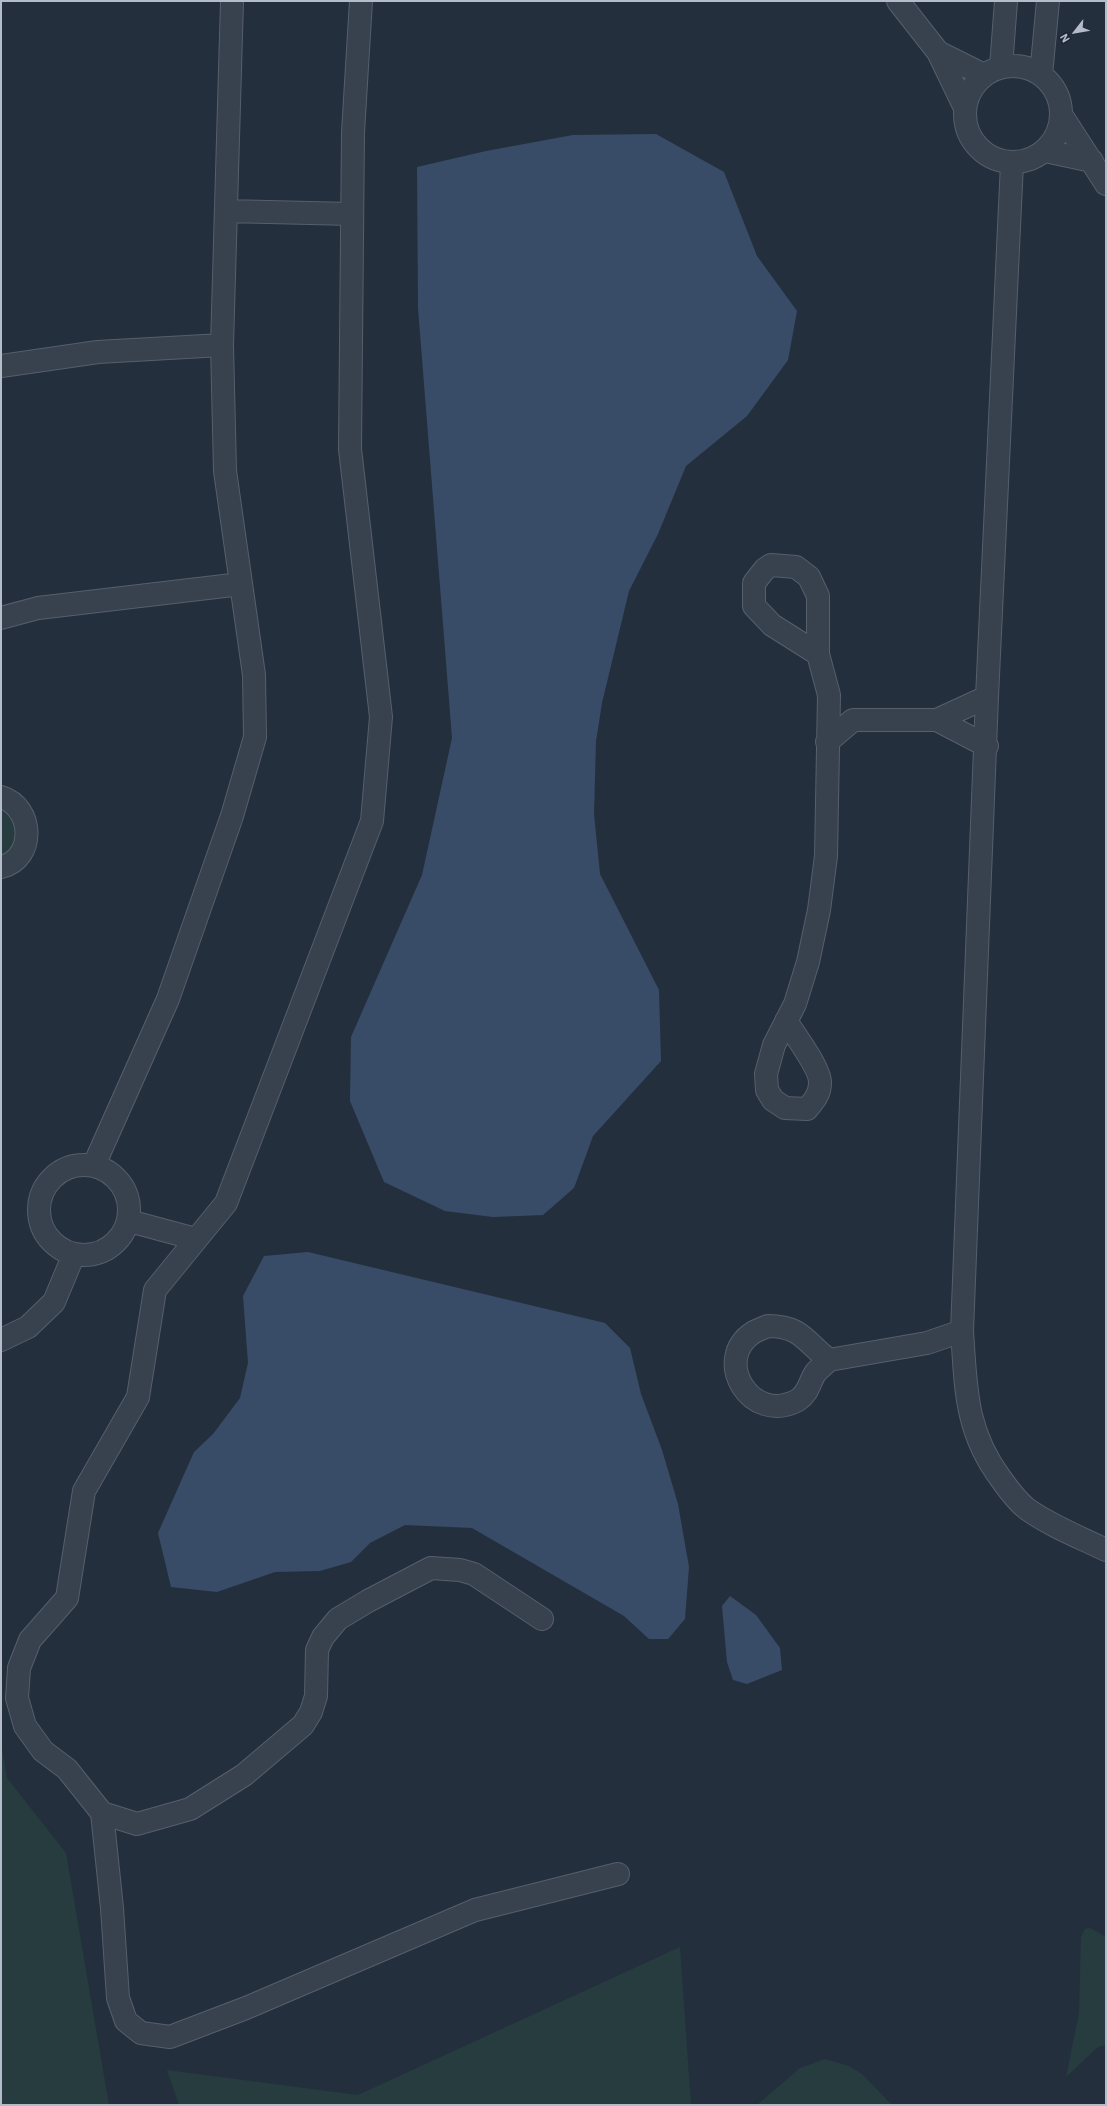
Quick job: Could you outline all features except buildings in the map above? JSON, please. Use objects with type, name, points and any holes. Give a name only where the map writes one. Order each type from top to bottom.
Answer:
[{"type":"street","points":[[94,1165],[168,999],[232,816],[255,737],[254,675],[225,472],[222,345],[232,1]]},
{"type":"street","points":[[361,1],[353,132],[350,449],[381,717],[372,821],[226,1203],[155,1290],[138,1397],[84,1490],[67,1598],[30,1640],[19,1668],[17,1698],[26,1726],[43,1751],[67,1769],[102,1813],[112,1908],[118,1998],[126,2021],[141,2033],[170,2037],[246,2008],[475,1910],[618,1874]]},
{"type":"street","points":[[898,1],[938,52],[965,108]]},
{"type":"street","points":[[938,52],[992,71],[1022,67],[1041,74],[1052,86],[1060,100],[1062,116],[1060,129],[1054,141],[1045,151],[1035,158],[1012,163],[996,160],[982,151],[972,139],[966,124],[965,108],[971,90],[992,71],[1006,1]]},
{"type":"street","points":[[1041,74],[1048,1]]},
{"type":"street","points":[[1062,116],[1106,184]]},
{"type":"street","points":[[1045,151],[1092,161]]},
{"type":"street","points":[[1012,163],[987,697],[962,1331],[966,1399],[974,1432],[990,1464],[1026,1508],[1064,1530],[1106,1550]]},
{"type":"street","points":[[226,212],[352,214]]},
{"type":"street","points":[[1,366],[98,352],[222,345]]},
{"type":"street","points":[[1,618],[38,608],[241,584]]},
{"type":"street","points":[[786,1021],[795,1004],[808,962],[819,910],[826,856],[829,695],[818,654]]},
{"type":"street","points":[[829,695],[854,720]]},
{"type":"street","points":[[827,742],[854,720],[937,720],[987,697]]},
{"type":"street","points":[[937,720],[986,746]]},
{"type":"street","points":[[1,798],[7,799],[18,808],[25,819],[27,833],[25,846],[17,858],[1,867]]},
{"type":"street","points":[[84,1164],[94,1165],[103,1169],[120,1181],[129,1200],[129,1221],[119,1239],[112,1246],[94,1254],[74,1254],[57,1246],[45,1232],[41,1222],[40,1201],[48,1183],[64,1169],[84,1164]]},
{"type":"street","points":[[129,1221],[196,1239]]},
{"type":"street","points":[[1,1340],[28,1327],[54,1302],[74,1254]]},
{"type":"street","points":[[829,1360],[928,1343],[962,1331]]},
{"type":"street","points":[[928,1343],[964,1363]]},
{"type":"street","points":[[102,1813],[137,1824],[190,1809],[244,1775],[303,1725],[311,1712],[316,1696],[317,1650],[323,1637],[338,1619],[374,1597],[431,1568],[460,1570],[474,1574],[542,1619]]},
{"type":"green space","points":[[1,810],[14,822],[19,840],[1,862]]},
{"type":"green space","points":[[1,1742],[7,1778],[66,1853],[109,2105],[1,2105]]},
{"type":"green space","points":[[1090,1928],[1106,1937],[1106,2045],[1098,2047],[1066,2077],[1079,2013],[1081,1937],[1085,1929]]},
{"type":"green space","points":[[680,1947],[691,2105],[179,2105],[167,2070],[358,2095]]},
{"type":"green space","points":[[825,2059],[849,2066],[862,2074],[892,2105],[757,2105],[800,2068]]},
{"type":"water","points":[[656,134],[724,172],[757,256],[797,311],[788,360],[747,416],[686,466],[658,534],[629,591],[602,703],[596,741],[594,814],[600,874],[659,990],[661,1061],[593,1136],[574,1188],[543,1215],[493,1217],[445,1211],[384,1182],[350,1101],[351,1037],[422,875],[452,738],[418,308],[417,167],[486,151],[573,135]]},
{"type":"water","points":[[308,1252],[605,1323],[630,1348],[641,1394],[662,1450],[678,1504],[689,1567],[685,1619],[668,1639],[649,1639],[624,1616],[472,1528],[405,1525],[370,1543],[351,1562],[320,1571],[275,1572],[217,1592],[171,1587],[158,1533],[194,1452],[213,1434],[240,1398],[248,1363],[243,1296],[264,1256]]},
{"type":"water","points":[[730,1596],[756,1615],[780,1648],[782,1670],[747,1684],[733,1680],[727,1662],[722,1606]]}]
